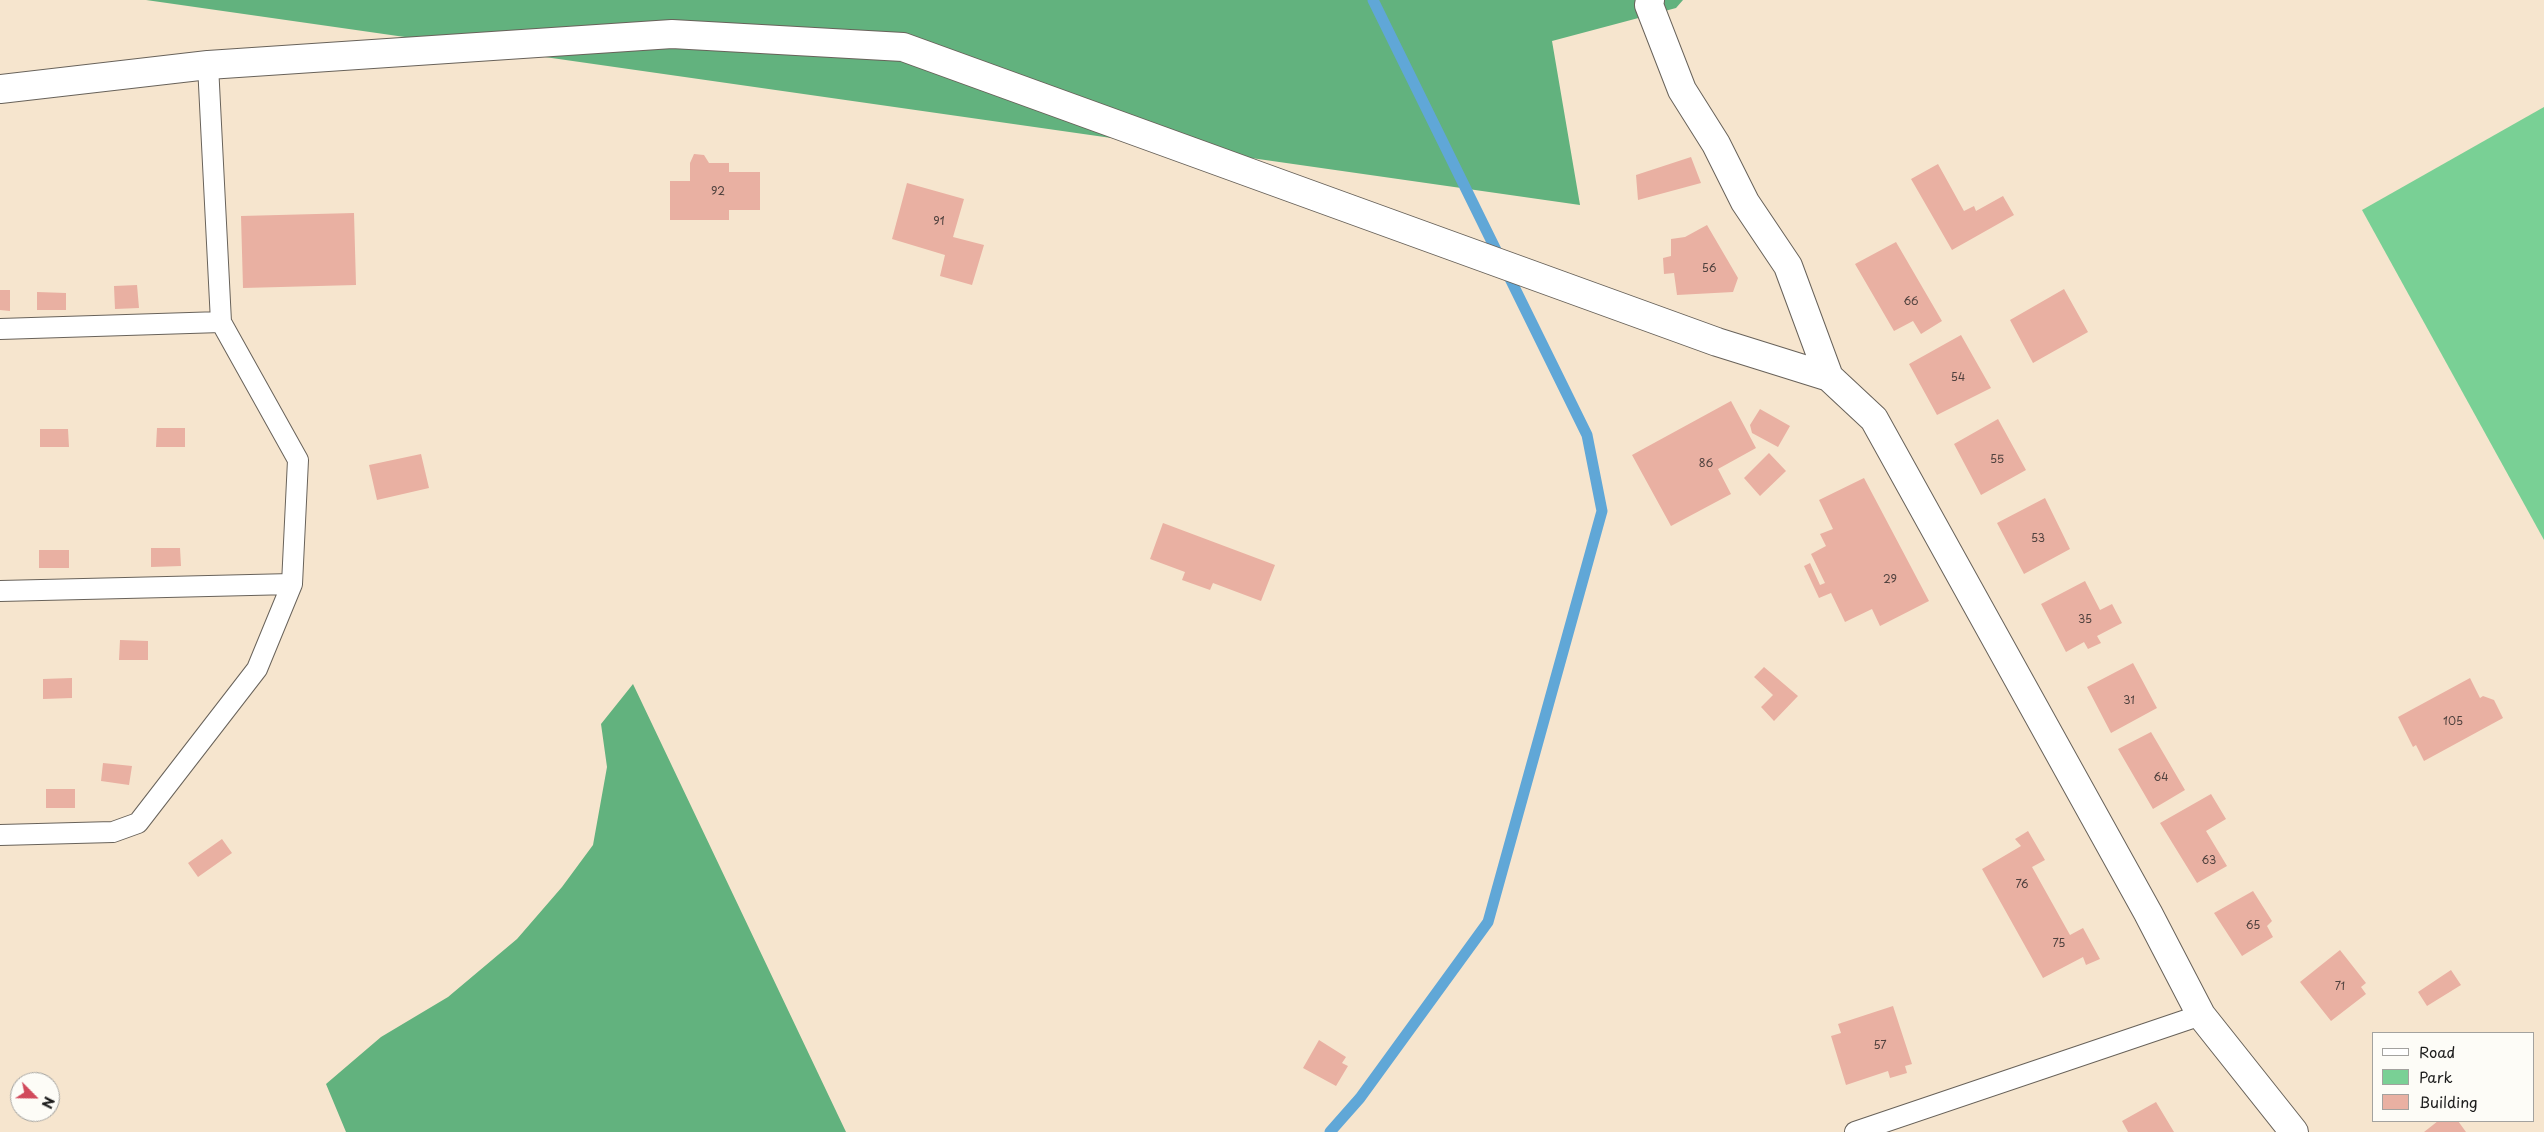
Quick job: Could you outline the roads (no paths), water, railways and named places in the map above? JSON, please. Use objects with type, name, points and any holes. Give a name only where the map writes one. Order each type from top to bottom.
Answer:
[{"type":"street","points":[[1650,0],[1649,4],[1682,90],[1716,144],[1745,202],[1788,266],[1829,377]]},
{"type":"street","points":[[0,89],[208,65],[672,34],[903,47],[1717,342],[1829,377],[1874,419],[2148,914],[2201,1015],[2294,1132]]},
{"type":"lane","points":[[0,835],[113,832],[138,823],[257,669],[292,584],[298,460],[221,322],[208,65]]},
{"type":"lane","points":[[0,329],[221,322]]},
{"type":"lane","points":[[0,591],[292,584]]},
{"type":"lane","points":[[1855,1132],[2201,1015]]},
{"type":"waterway","points":[[1330,1132],[1360,1098],[1488,922],[1602,511],[1587,435],[1373,0]]}]
